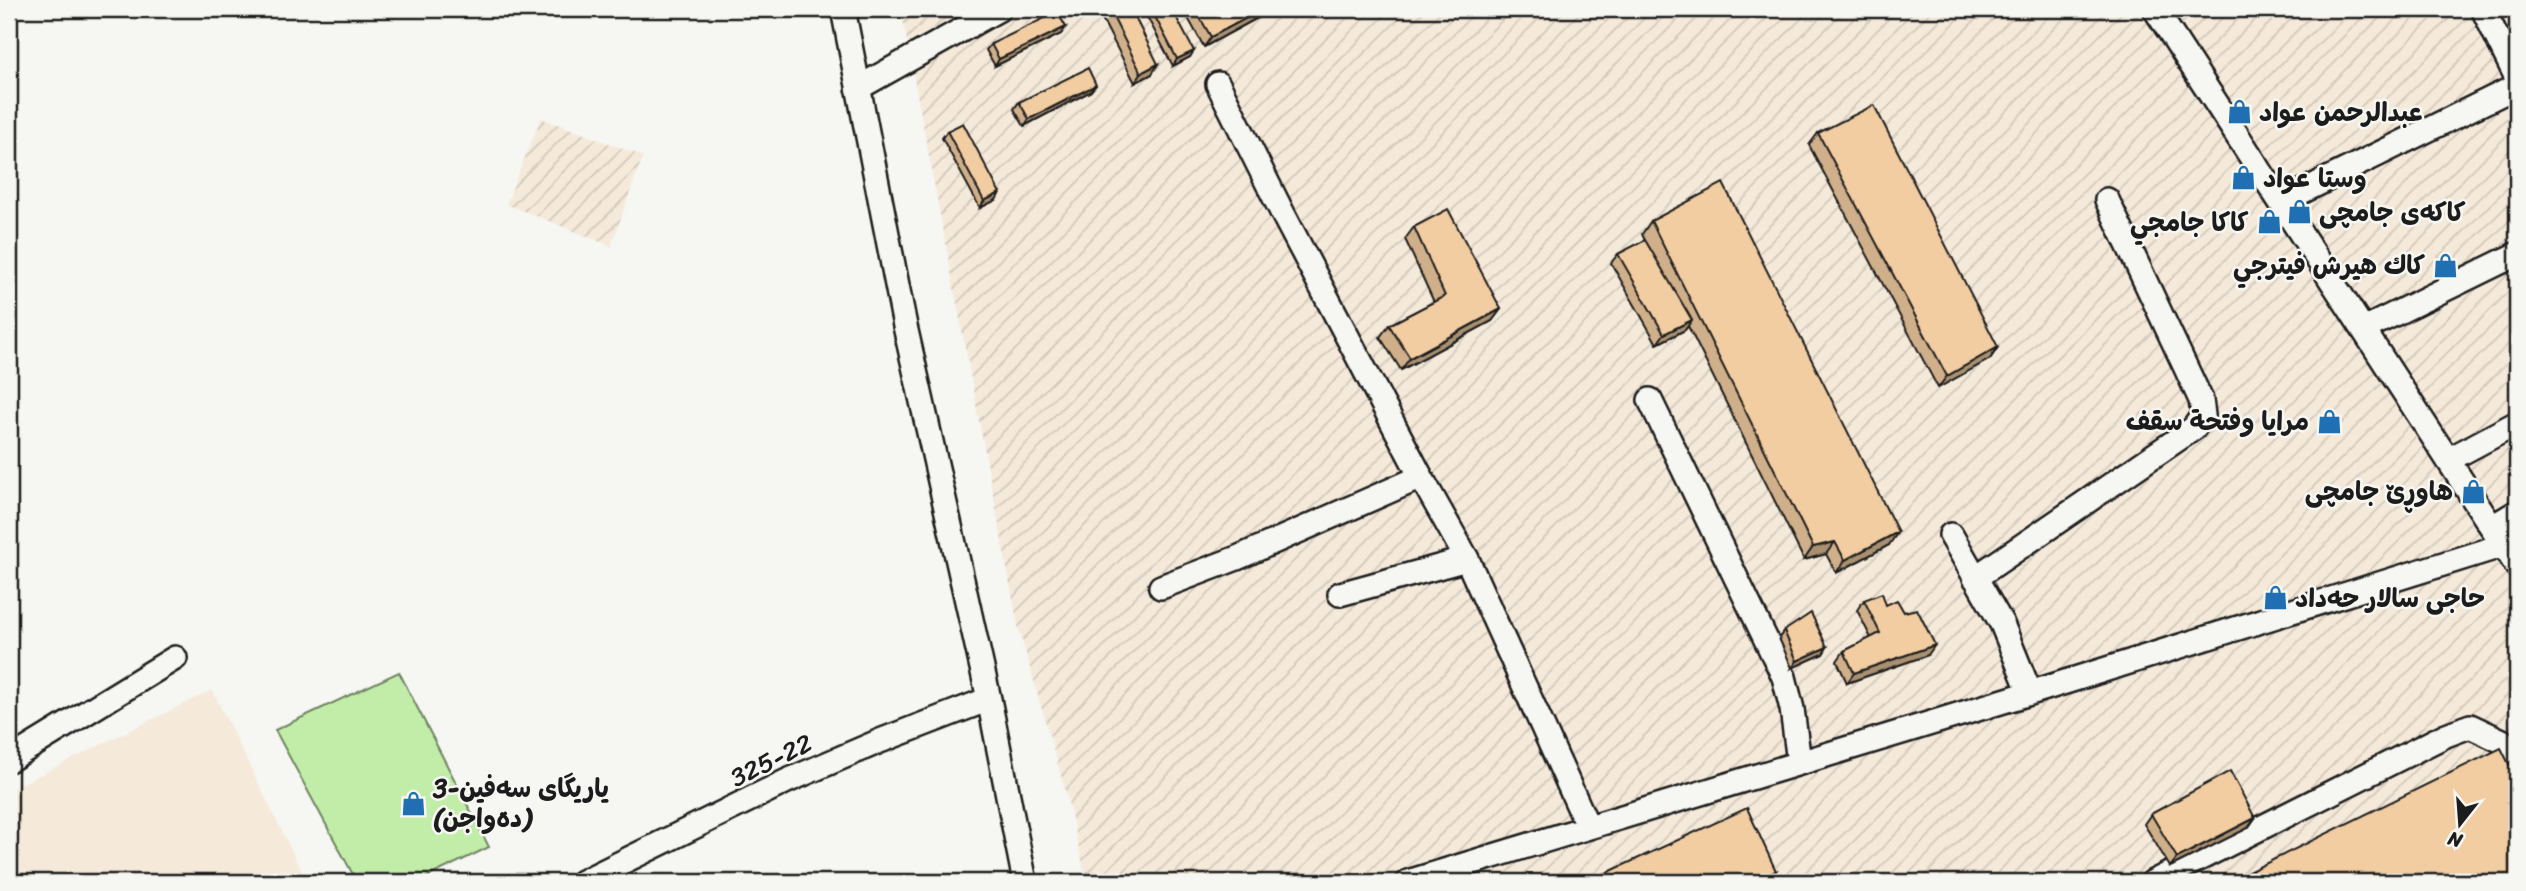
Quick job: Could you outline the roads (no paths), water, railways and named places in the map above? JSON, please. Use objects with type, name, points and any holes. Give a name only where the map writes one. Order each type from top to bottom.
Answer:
[{"type":"street","points":[[843,9],[920,402],[989,699],[1025,882]]},
{"type":"street","points":[[858,89],[999,9]]},
{"type":"street","points":[[2155,9],[2517,566]]},
{"type":"street","points":[[2483,9],[2517,78]]},
{"type":"street","points":[[1218,84],[1283,214],[1467,559],[1588,827]]},
{"type":"street","points":[[2281,202],[2517,86]]},
{"type":"street","points":[[1975,578],[2194,428],[2203,415],[2201,400],[2107,200]]},
{"type":"street","points":[[2364,330],[2517,254]]},
{"type":"street","points":[[1650,400],[1784,677],[1799,762]]},
{"type":"street","points":[[2448,460],[2517,423]]},
{"type":"street","points":[[1161,587],[1237,558],[1421,477]]},
{"type":"street","points":[[1408,882],[2029,693],[2498,536],[2517,512]]},
{"type":"street","points":[[1951,536],[2001,624],[2029,693]]},
{"type":"street","points":[[1340,594],[1467,559]]},
{"type":"street","points":[[9,760],[175,658]]},
{"type":"street","name":"325-22","points":[[582,882],[787,781],[989,699]]},
{"type":"street","points":[[2153,882],[2446,735],[2470,726],[2502,741],[2517,759]]},
{"type":"place","name":"عبدالرحمن عواد","points":[[2239,112]]},
{"type":"place","name":"وستا عواد","points":[[2243,178]]},
{"type":"place","name":"کاکەی جامچی","points":[[2299,212]]},
{"type":"place","name":"كاكا جامجي","points":[[2269,222]]},
{"type":"place","name":"كاك هيرش فيترجي","points":[[2445,265]]},
{"type":"place","name":"مرايا وفتحة سقف","points":[[2329,421]]},
{"type":"place","name":"هاوڕێ جامچی","points":[[2473,491]]},
{"type":"place","name":"حاجی سالار حەداد","points":[[2275,598]]},
{"type":"place","name":"یاریگای سەفین-3 (دەواجن)","points":[[413,803]]}]
